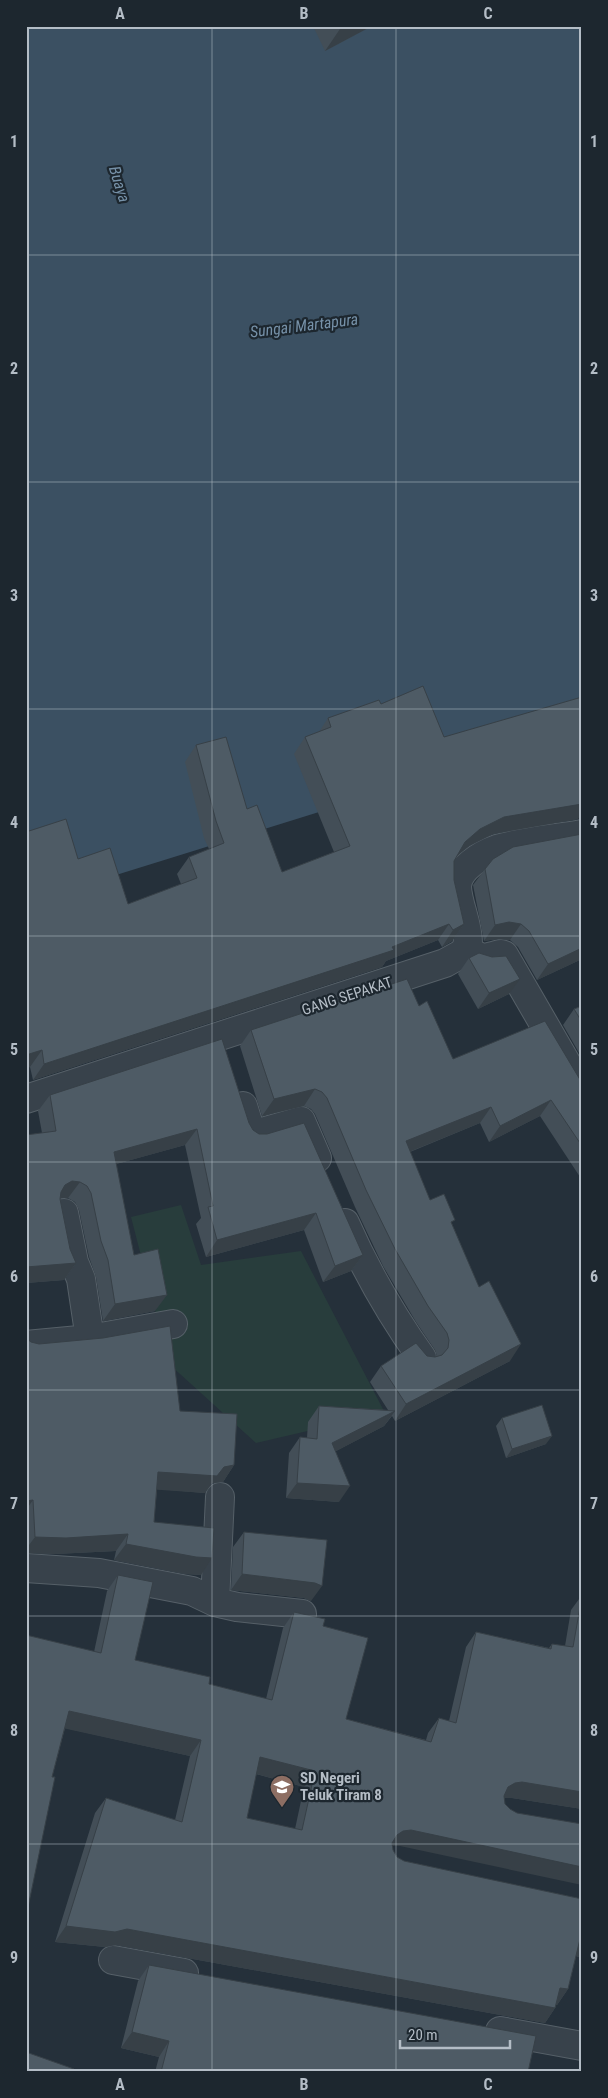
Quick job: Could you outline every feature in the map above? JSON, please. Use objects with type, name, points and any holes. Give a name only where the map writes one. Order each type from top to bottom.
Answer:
[{"type":"street","points":[[582,834],[497,849],[481,856],[468,868],[461,876],[457,886],[468,940],[467,949],[480,958],[504,955],[582,1090]]},
{"type":"street","name":"GANG SEPAKAT","points":[[26,1099],[224,1046],[445,963],[459,956],[467,949]]},
{"type":"street","points":[[235,1082],[252,1135],[301,1121],[332,1192],[383,1298],[399,1327],[422,1358]]},
{"type":"street","points":[[64,1213],[74,1262],[81,1279],[90,1339]]},
{"type":"street","points":[[26,1345],[90,1339],[173,1324]]},
{"type":"street","points":[[215,1602],[220,1497]]},
{"type":"street","points":[[26,1568],[108,1575],[192,1591],[215,1602],[237,1607],[302,1614]]},
{"type":"street","points":[[113,1960],[210,1978]]},
{"type":"street","points":[[474,2026],[582,2046]]},
{"type":"green space","points":[[181,1205],[201,1265],[301,1251],[385,1413],[256,1443],[169,1364],[131,1217]]},
{"type":"water","points":[[26,26],[582,26],[582,770],[470,765],[100,880],[26,870]]},
{"type":"building","points":[[423,686],[444,737],[582,697],[582,804],[504,817],[480,829],[465,842],[454,861],[454,880],[464,924],[453,930],[449,924],[392,947],[394,950],[44,1064],[42,1050],[26,1055],[26,832],[66,819],[78,859],[110,848],[128,904],[197,878],[189,857],[224,843],[216,821],[196,745],[226,737],[247,809],[257,805],[282,872],[350,846],[305,737],[331,727],[328,718],[379,700],[381,704]]},
{"type":"building","points":[[582,834],[582,948],[548,964],[529,931],[521,924],[509,922],[495,925],[485,869],[493,859],[513,847]]},
{"type":"building","points":[[479,953],[492,957],[506,956],[520,979],[489,993],[469,958]]},
{"type":"building","points":[[407,979],[419,1006],[427,1001],[453,1059],[545,1021],[582,1083],[582,1146],[551,1100],[500,1126],[491,1107],[406,1141],[430,1200],[444,1194],[455,1220],[451,1222],[479,1287],[489,1281],[521,1344],[406,1404],[381,1366],[416,1343],[427,1356],[435,1357],[442,1355],[448,1348],[449,1340],[447,1333],[428,1306],[395,1249],[366,1190],[327,1098],[322,1092],[315,1089],[274,1099],[251,1030]]},
{"type":"building","points":[[582,1006],[582,1022],[574,1009]]},
{"type":"building","points":[[222,1039],[249,1123],[253,1130],[259,1134],[267,1134],[304,1123],[363,1255],[335,1266],[316,1213],[217,1240],[208,1207],[213,1206],[197,1129],[114,1152],[134,1255],[158,1249],[167,1295],[115,1304],[108,1260],[101,1241],[91,1193],[87,1186],[80,1182],[72,1181],[65,1185],[60,1199],[70,1249],[76,1263],[26,1267],[26,1135],[56,1131],[50,1095]]},
{"type":"building","points":[[170,1326],[180,1411],[237,1414],[234,1465],[224,1467],[217,1476],[158,1472],[154,1522],[214,1528],[212,1558],[196,1557],[126,1544],[128,1534],[66,1538],[35,1537],[33,1500],[26,1501],[26,1338],[31,1342],[39,1344],[103,1338]]},
{"type":"building","points":[[542,1405],[552,1436],[512,1449],[502,1418]]},
{"type":"building","points":[[319,1406],[395,1411],[332,1443],[350,1486],[297,1483],[300,1437],[317,1439]]},
{"type":"building","points":[[244,1532],[327,1540],[322,1586],[315,1583],[242,1574]]},
{"type":"building","points":[[118,1575],[153,1582],[135,1660],[210,1677],[209,1684],[272,1700],[294,1612],[325,1619],[323,1626],[368,1638],[346,1719],[431,1742],[439,1718],[456,1723],[476,1632],[551,1649],[552,1644],[573,1647],[582,1596],[582,1792],[522,1782],[508,1787],[504,1796],[505,1804],[517,1813],[582,1824],[582,1867],[411,1830],[403,1831],[397,1835],[392,1843],[397,1857],[404,1861],[582,1899],[582,1939],[580,1939],[568,1989],[560,1988],[555,2008],[127,1929],[115,1932],[66,1926],[106,1798],[182,1822],[201,1740],[69,1711],[52,1777],[55,1777],[26,1917],[26,1635],[101,1653]],"holes":[[[260,1757],[315,1771],[302,1830],[247,1818]]]},
{"type":"building","points":[[149,1965],[536,2036],[528,2072],[161,2072],[169,2041],[132,2032]]},
{"type":"building","points":[[26,2052],[74,2069],[74,2072],[26,2072]]},
{"type":"place","name":"SD Negeri Teluk Tiram 8","points":[[282,1808]]},
{"type":"water label","name":"Buaya","points":[[120,184]]},
{"type":"water label","name":"Sungai Martapura","points":[[304,325]]}]
